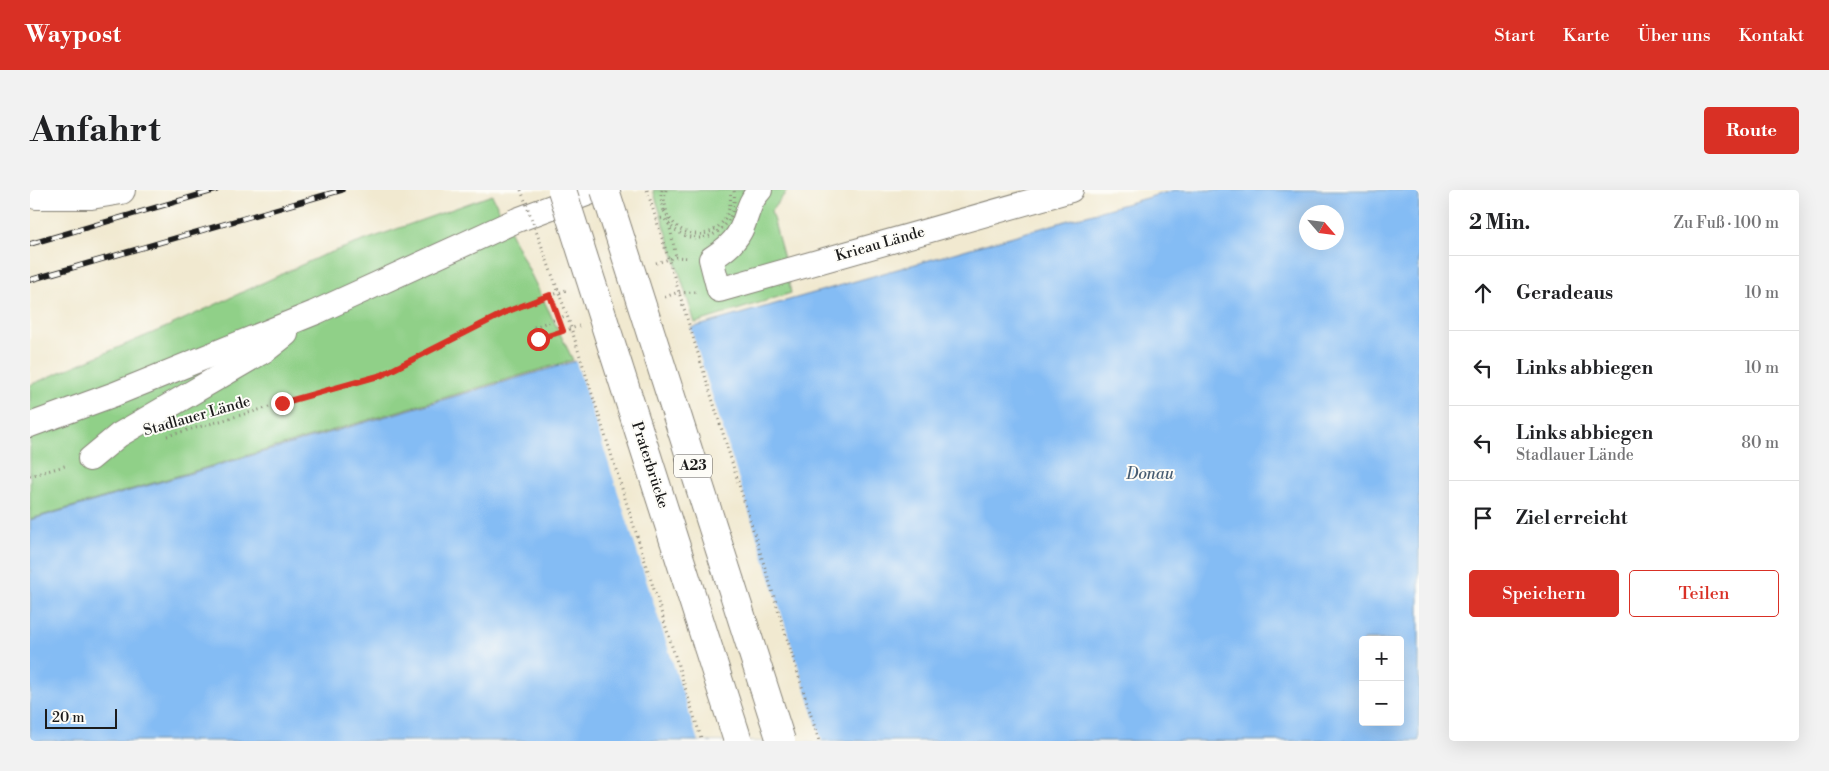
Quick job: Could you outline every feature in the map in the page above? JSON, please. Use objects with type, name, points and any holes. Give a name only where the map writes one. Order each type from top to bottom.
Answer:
[{"type":"main road","points":[[37,193],[92,195],[121,190]]},
{"type":"main road","name":"Praterbrücke","points":[[562,190],[738,741]]},
{"type":"main road","name":"A23","points":[[605,190],[780,741]]},
{"type":"lane","points":[[30,426],[115,394],[314,313],[517,220],[597,190]]},
{"type":"lane","name":"Krieau Lände","points":[[760,190],[752,198],[742,227],[729,248],[712,259],[719,290],[1072,190]]},
{"type":"lane","points":[[90,459],[120,435],[267,349],[314,313]]},
{"type":"path","points":[[521,190],[566,315],[702,741]]},
{"type":"path","points":[[648,190],[819,741]]},
{"type":"path","points":[[662,190],[660,199],[670,219],[682,230],[697,234],[716,228],[724,220],[730,206],[730,190]]},
{"type":"path","points":[[649,265],[676,257],[664,199],[666,190]]},
{"type":"path","points":[[656,219],[664,218],[678,233],[690,237],[703,238],[716,233],[726,225],[733,214],[734,190]]},
{"type":"path","name":"Stadlauer Lände","points":[[163,438],[382,375],[506,312],[577,287]]},
{"type":"path","points":[[534,327],[538,339],[563,331],[550,295]]},
{"type":"path","points":[[534,327],[566,315]]},
{"type":"path","points":[[534,327],[559,318]]},
{"type":"path","points":[[30,476],[90,459]]},
{"type":"green space","points":[[653,190],[788,190],[771,211],[785,262],[791,293],[695,323]]},
{"type":"green space","points":[[492,195],[573,360],[30,519],[30,385],[169,326],[321,256]]},
{"type":"water","name":"Donau","points":[[1174,190],[1419,190],[1419,741],[30,741],[30,520]]},
{"type":"pier","points":[[690,326],[822,741],[698,741],[575,359]]},
{"type":"railway","points":[[30,244],[216,190]]},
{"type":"railway","points":[[30,280],[342,190]]},
{"type":"route","points":[[282,403],[382,375],[506,312],[550,295],[563,331],[538,339]]}]
